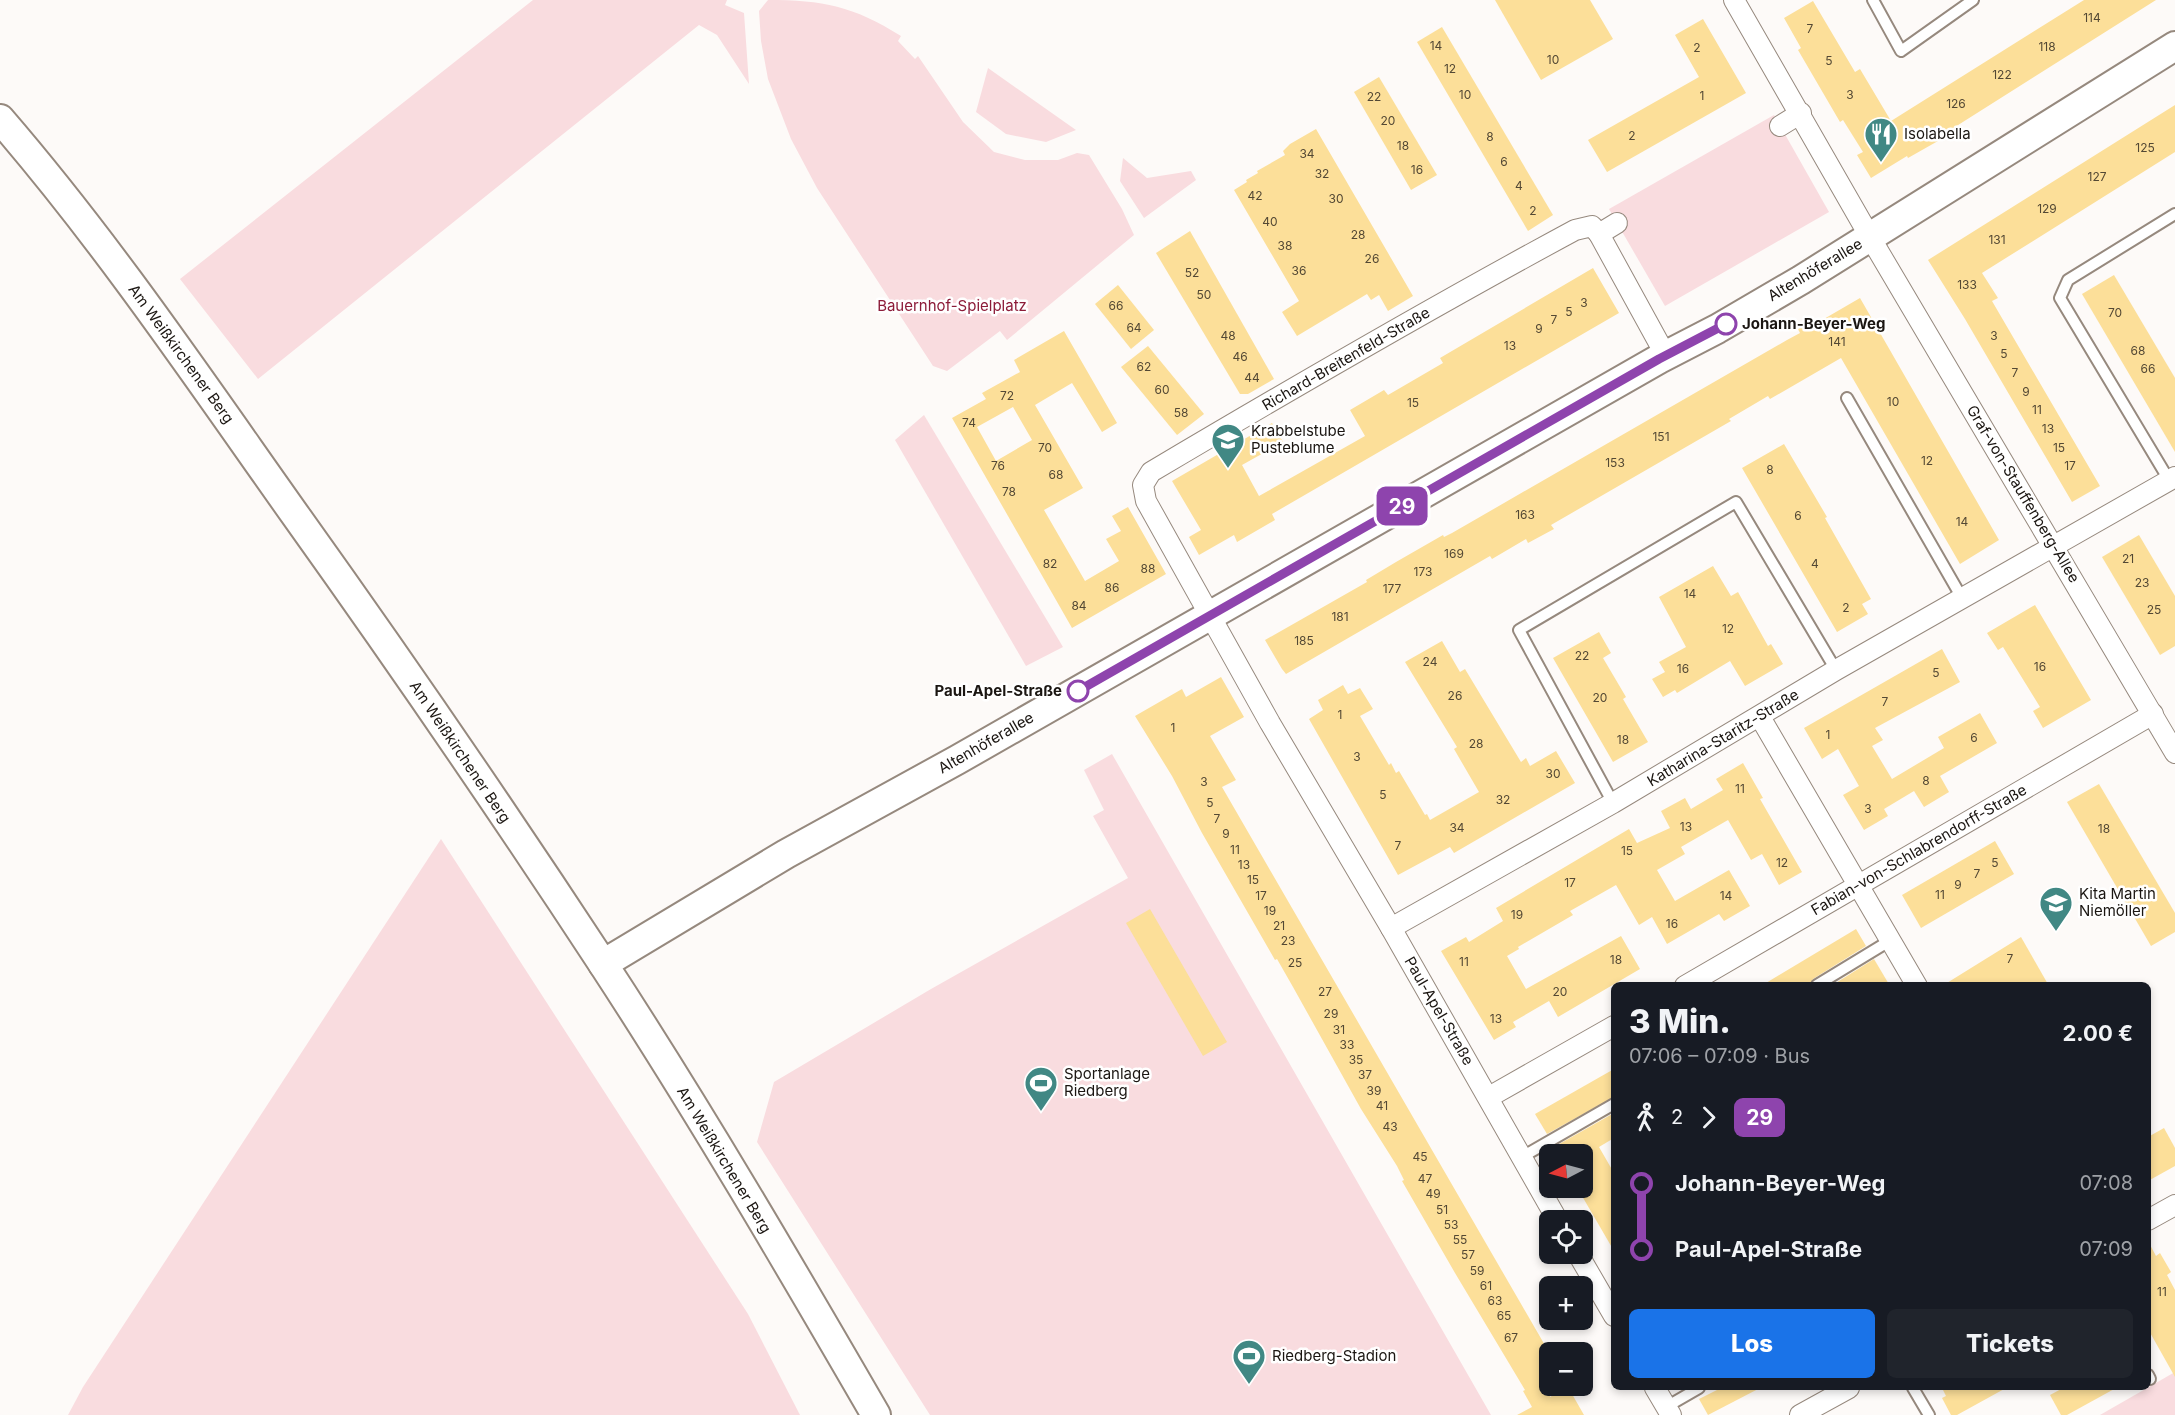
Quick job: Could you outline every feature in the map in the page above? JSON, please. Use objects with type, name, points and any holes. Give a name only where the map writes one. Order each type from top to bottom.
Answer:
[{"type":"street","points":[[1757,0],[1739,7],[1870,237]]},
{"type":"street","name":"Altenhöferallee","points":[[603,964],[786,854],[947,766],[1717,329],[1870,237],[2175,46]]},
{"type":"street","points":[[1780,126],[1801,113]]},
{"type":"street","name":"Am Weißkirchener Berg","points":[[0,119],[68,200],[158,321],[402,667],[603,964],[800,1284],[876,1415]]},
{"type":"street","name":"Richard-Breitenfeld-Straße","points":[[1211,615],[1146,501],[1143,485],[1151,472],[1406,323],[1575,230],[1595,230],[1617,223]]},
{"type":"street","points":[[1595,230],[1666,356]]},
{"type":"street","name":"Graf-von-Stauffenberg-Allee","points":[[1870,237],[2175,753]]},
{"type":"street","name":"Katharina-Staritz-Straße","points":[[1391,928],[1613,803],[1836,670],[2172,478]]},
{"type":"street","name":"Paul-Apel-Straße","points":[[1211,615],[1270,723],[1489,1097],[1552,1210]]},
{"type":"street","name":"Fabian-von-Schlabrendorff-Straße","points":[[1692,982],[2152,714]]},
{"type":"street","points":[[1760,717],[1915,982]]},
{"type":"street","points":[[1489,1097],[1611,1028]]},
{"type":"street","points":[[2151,1218],[2175,1206]]},
{"type":"street","points":[[1584,1264],[1611,1311]]},
{"type":"street","points":[[1656,1390],[1669,1411]]},
{"type":"street","points":[[1800,1415],[1845,1390]]},
{"type":"lane","points":[[1873,0],[1901,51],[1972,0]]},
{"type":"lane","points":[[2172,478],[2060,298],[2068,280],[2175,214]]},
{"type":"lane","points":[[1847,398],[1962,598]]},
{"type":"lane","points":[[1613,803],[1519,630],[1736,502],[1836,670]]},
{"type":"lane","points":[[1822,982],[1892,940]]},
{"type":"lane","points":[[1522,1157],[1611,1106]]},
{"type":"lane","points":[[1669,1411],[1696,1390]]},
{"type":"lane","points":[[1914,1390],[1929,1415]]},
{"type":"green space","points":[[533,0],[727,0],[725,5],[744,13],[749,84],[717,35],[699,25],[258,379],[180,279]]},
{"type":"green space","name":"Bauernhof-Spielplatz","points":[[768,0],[822,3],[852,11],[901,36],[898,41],[915,59],[918,56],[963,122],[994,152],[1025,160],[1058,160],[1077,153],[1089,155],[1122,209],[1134,235],[1007,340],[1000,331],[947,371],[933,366],[817,188],[791,139],[768,79],[761,41],[759,11]]},
{"type":"green space","points":[[988,68],[1076,130],[1046,142],[1006,134],[976,112]]},
{"type":"green space","points":[[1774,115],[1829,212],[1665,306],[1609,209]]},
{"type":"green space","points":[[1123,158],[1147,178],[1191,171],[1196,180],[1144,218],[1120,181]]},
{"type":"green space","points":[[924,415],[1063,647],[1026,666],[895,440]]},
{"type":"green space","name":"Sportanlage Riedberg","points":[[1112,754],[1491,1415],[930,1415],[757,1142],[774,1082],[931,989],[1128,878],[1093,816],[1104,810],[1084,770]]},
{"type":"green space","points":[[441,839],[748,1314],[800,1415],[68,1415],[83,1387]]},
{"type":"green space","points":[[2175,1372],[2175,1415],[2100,1415],[2144,1390],[2151,1390],[2151,1386]]},
{"type":"building","points":[[1495,0],[1590,0],[1613,39],[1541,80]]},
{"type":"building","points":[[2084,0],[2156,0],[1936,139],[1938,141],[1908,158],[1907,156],[1871,178],[1857,155],[1863,152],[1843,120],[1840,122],[1798,50],[1801,48],[1784,18],[1813,1],[1855,72],[1860,69],[1891,121]]},
{"type":"building","points":[[1703,19],[1746,93],[1607,172],[1588,140],[1699,77],[1675,35]]},
{"type":"building","points":[[1442,27],[1553,215],[1528,231],[1417,42]]},
{"type":"building","points":[[1379,77],[1437,175],[1411,190],[1354,92]]},
{"type":"building","points":[[2175,105],[2175,152],[1982,273],[1998,298],[1992,301],[2100,486],[2072,502],[1928,260]]},
{"type":"building","points":[[1316,129],[1413,296],[1388,311],[1379,295],[1371,300],[1367,294],[1297,336],[1282,312],[1299,301],[1234,190],[1258,173],[1257,171],[1285,155],[1283,151],[1290,144]]},
{"type":"building","points":[[1190,231],[1274,379],[1248,394],[1240,394],[1156,253]]},
{"type":"building","points":[[1593,268],[1619,313],[1272,514],[1275,520],[1237,542],[1234,535],[1199,555],[1189,537],[1201,530],[1172,481],[1272,423],[1283,442],[1242,465],[1259,496],[1365,436],[1350,410],[1384,390],[1388,395],[1443,363],[1440,358]]},
{"type":"building","points":[[2114,275],[2175,378],[2175,452],[2082,294]]},
{"type":"building","points":[[1118,285],[1154,330],[1131,349],[1095,304]]},
{"type":"building","points":[[1860,298],[1999,540],[1960,564],[1841,358],[1770,399],[1768,396],[1729,419],[1731,421],[1551,525],[1554,529],[1528,543],[1526,539],[1492,559],[1490,556],[1286,674],[1282,669],[1265,640],[1367,582],[1366,580],[1443,535],[1444,537],[1452,533],[1800,333],[1798,329],[1815,320],[1817,323]]},
{"type":"building","points":[[1064,331],[1117,423],[1102,432],[1072,383],[1035,405],[1083,488],[1044,510],[1085,581],[1119,561],[1106,539],[1121,531],[1112,516],[1128,507],[1166,574],[1072,628],[952,418],[986,399],[982,393],[1020,372],[1014,360]],"holes":[[[1013,407],[1032,440],[996,461],[977,427]]]},
{"type":"building","points":[[1148,346],[1204,414],[1177,435],[1121,367]]},
{"type":"building","points":[[1784,444],[1871,599],[1862,604],[1868,614],[1837,632],[1742,468]]},
{"type":"building","points":[[2139,535],[2175,596],[2175,646],[2160,655],[2102,557]]},
{"type":"building","points":[[1713,566],[1731,596],[1738,592],[1768,646],[1771,644],[1783,664],[1745,686],[1730,661],[1677,693],[1675,690],[1663,697],[1652,679],[1665,672],[1659,662],[1686,647],[1659,597]]},
{"type":"building","points":[[2035,605],[2091,700],[2043,728],[2033,711],[2040,707],[2003,647],[1998,650],[1987,633]]},
{"type":"building","points":[[1599,632],[1611,653],[1603,658],[1626,697],[1623,699],[1648,742],[1613,762],[1553,658]]},
{"type":"building","points":[[1442,641],[1460,672],[1465,669],[1521,762],[1526,758],[1530,766],[1556,751],[1575,783],[1454,853],[1450,847],[1398,875],[1309,719],[1323,710],[1318,700],[1343,685],[1348,694],[1360,688],[1373,709],[1360,716],[1389,765],[1391,763],[1396,773],[1399,771],[1430,820],[1479,792],[1454,749],[1457,747],[1405,662]]},
{"type":"building","points":[[1942,649],[1960,682],[1875,728],[1883,740],[1872,746],[1892,779],[1944,748],[1938,737],[1980,713],[1997,743],[1940,776],[1949,792],[1924,807],[1914,791],[1884,809],[1888,816],[1864,830],[1843,795],[1859,786],[1838,749],[1822,759],[1804,728]]},
{"type":"building","points":[[1221,677],[1244,717],[1210,736],[1236,780],[1222,787],[1543,1342],[1539,1342],[1539,1396],[1573,1396],[1584,1415],[1517,1415],[1532,1407],[1523,1391],[1525,1390],[1455,1273],[1402,1181],[1404,1180],[1397,1166],[1361,1109],[1277,959],[1275,960],[1202,833],[1172,776],[1135,716],[1182,689],[1186,697]]},
{"type":"building","points":[[1743,763],[1763,798],[1760,799],[1802,872],[1779,885],[1762,854],[1751,860],[1728,820],[1681,847],[1685,854],[1657,870],[1675,901],[1729,870],[1750,906],[1724,921],[1719,914],[1667,944],[1652,917],[1639,925],[1616,885],[1570,911],[1573,915],[1518,947],[1519,949],[1507,956],[1526,989],[1621,936],[1640,969],[1618,982],[1611,982],[1611,986],[1558,1017],[1549,1001],[1513,1022],[1516,1027],[1494,1040],[1441,951],[1466,937],[1469,942],[1503,921],[1496,908],[1629,829],[1637,843],[1670,828],[1661,811],[1685,798],[1691,809],[1723,790],[1716,779]]},
{"type":"building","points":[[2099,784],[2175,913],[2175,932],[2151,946],[2067,802]]},
{"type":"building","points":[[1995,841],[2014,874],[1921,928],[1902,895]]},
{"type":"building","points":[[1150,909],[1227,1042],[1203,1056],[1126,923]]},
{"type":"building","points":[[1856,929],[1866,946],[1812,982],[1768,982]]},
{"type":"building","points":[[2021,937],[2047,982],[1948,982]]},
{"type":"building","points":[[1874,959],[1888,982],[1837,982]]},
{"type":"building","points":[[1611,1071],[1611,1099],[1547,1134],[1535,1114]]},
{"type":"building","points":[[1611,1115],[1611,1140],[1599,1147],[1611,1168],[1611,1246],[1593,1215],[1593,1210],[1590,1210],[1583,1198],[1593,1198],[1593,1144],[1559,1144]]},
{"type":"building","points":[[2164,1128],[2175,1148],[2175,1166],[2151,1179],[2151,1135]]},
{"type":"building","points":[[2151,1247],[2156,1256],[2160,1253],[2171,1272],[2167,1275],[2175,1290],[2175,1377],[2151,1334]]},
{"type":"building","points":[[1717,1390],[1756,1390],[1708,1415],[1699,1399]]},
{"type":"building","points":[[1943,1390],[2002,1390],[1957,1415],[1951,1415],[1942,1398],[1946,1396]]},
{"type":"building","points":[[2059,1390],[2112,1390],[2067,1415],[2061,1415],[2050,1395]]},
{"type":"bus line","name":"29","points":[[1078,691],[1659,359],[1726,324]]},
{"type":"place","name":"Isolabella","points":[[1881,163]]},
{"type":"place","name":"Johann-Beyer-Weg","points":[[1726,324]]},
{"type":"place","name":"Krabbelstube Pusteblume","points":[[1228,469]]},
{"type":"place","name":"Paul-Apel-Straße","points":[[1078,691]]},
{"type":"place","name":"Kita Martin Niemöller","points":[[2056,932]]},
{"type":"place","name":"Sportanlage Riedberg","points":[[1041,1112]]},
{"type":"place","name":"Riedberg-Stadion","points":[[1249,1385]]}]
